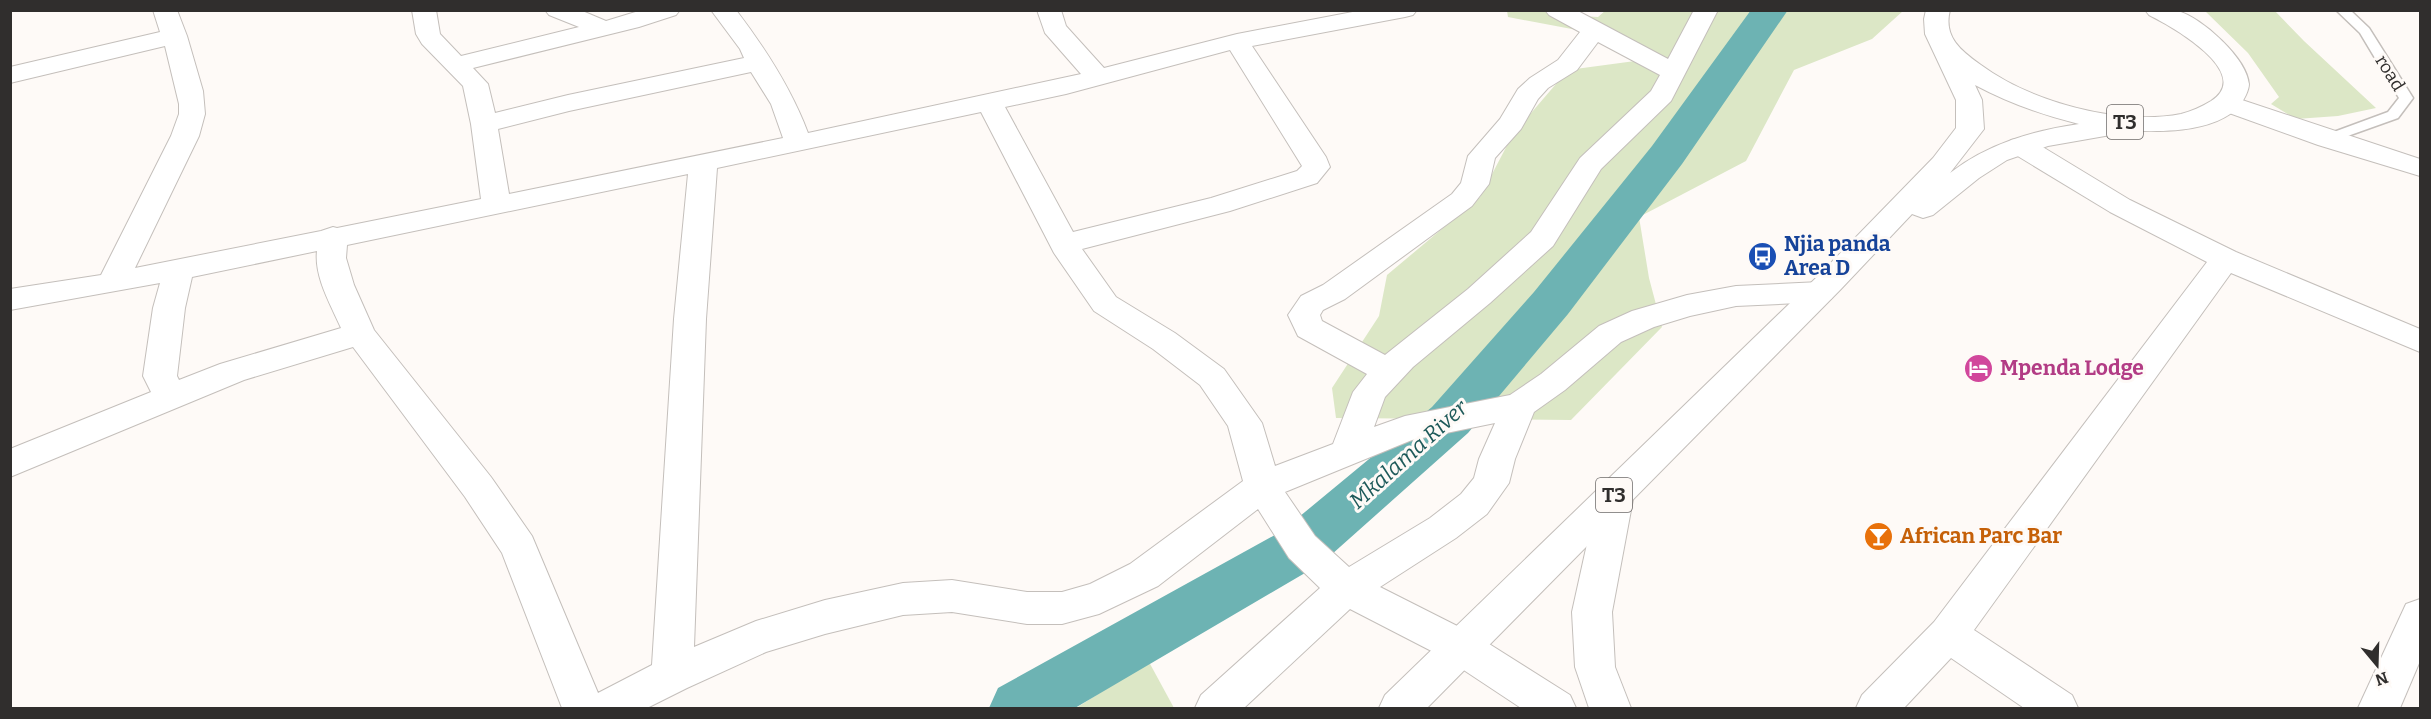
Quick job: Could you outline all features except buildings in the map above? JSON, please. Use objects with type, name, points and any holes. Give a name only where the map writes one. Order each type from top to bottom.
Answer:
[{"type":"main road","points":[[112,283],[185,136],[192,113],[191,99],[175,36],[165,10]]},
{"type":"main road","points":[[424,10],[428,34],[434,44],[475,84],[484,124],[496,206]]},
{"type":"main road","points":[[557,10],[603,28]]},
{"type":"main road","points":[[454,65],[668,10]]},
{"type":"main road","points":[[723,10],[752,48],[758,63],[784,104],[798,143]]},
{"type":"main road","points":[[1049,10],[1054,28],[1098,78]]},
{"type":"main road","points":[[1303,10],[1326,25]]},
{"type":"main road","points":[[10,300],[112,283],[333,236],[496,206],[704,163],[1098,78],[1237,41],[1405,10]]},
{"type":"main road","points":[[1557,10],[1673,72]]},
{"type":"main road","points":[[1347,452],[1371,392],[1401,359],[1479,296],[1542,239],[1590,164],[1662,95],[1706,10]]},
{"type":"main road","name":"T3","points":[[1400,708],[1825,287],[1943,164],[1970,129],[1969,100],[1936,34],[1934,20],[1938,10]]},
{"type":"main road","points":[[2157,10],[2200,33],[2221,51],[2233,70],[2236,87],[2227,102],[2328,139],[2421,168]]},
{"type":"main road","points":[[2184,10],[2200,33]]},
{"type":"main road","points":[[1389,372],[1309,328],[1304,315],[1312,303],[1334,292],[1462,200],[1474,184],[1482,156],[1511,123],[1527,95],[1539,83],[1568,65],[1574,54],[1594,31]]},
{"type":"main road","points":[[10,75],[175,36]]},
{"type":"main road","points":[[1064,244],[1220,205],[1307,177],[1316,167],[1312,157],[1237,41]]},
{"type":"main road","name":"T3","points":[[1945,49],[1969,71],[2005,92],[2049,108],[2098,120],[2145,124]]},
{"type":"main road","points":[[484,124],[568,103],[758,63]]},
{"type":"main road","points":[[989,102],[1064,244],[1086,280],[1105,304],[1164,341],[1212,377],[1245,423],[1262,486],[1302,547],[1346,588],[1461,647],[1555,708]]},
{"type":"main road","name":"T3","points":[[1825,287],[1986,160],[2021,146],[2073,131],[2190,120],[2209,114],[2227,102]]},
{"type":"main road","points":[[2021,146],[2120,207],[2225,259],[2421,341]]},
{"type":"main road","points":[[672,675],[690,319],[704,163]]},
{"type":"main road","points":[[333,236],[331,258],[338,285],[360,334],[478,487],[519,547],[582,708]]},
{"type":"main road","points":[[1877,708],[1948,634],[2225,259]]},
{"type":"main road","points":[[171,397],[160,376],[169,308],[179,269]]},
{"type":"main road","points":[[609,708],[672,675],[756,638],[825,617],[903,599],[952,596],[1027,608],[1062,608],[1099,597],[1144,576],[1262,486],[1405,429],[1520,405],[1554,381],[1610,334],[1643,319],[1687,306],[1736,296],[1825,287]]},
{"type":"main road","points":[[10,464],[232,372],[360,334]]},
{"type":"main road","points":[[1216,708],[1346,588],[1443,528],[1474,504],[1491,483],[1497,459],[1520,405]]},
{"type":"main road","points":[[1610,708],[1595,667],[1593,612],[1616,494]]},
{"type":"main road","points":[[2379,708],[2421,616]]},
{"type":"main road","points":[[1948,634],[2058,708]]},
{"type":"lane","name":"road","points":[[2328,139],[2393,115],[2406,98],[2365,32],[2342,10]]},
{"type":"green space","points":[[1606,10],[1903,11],[1872,39],[1794,70],[1746,161],[1639,217],[1649,278],[1662,327],[1571,420],[1336,418],[1332,388],[1379,316],[1387,275],[1480,197],[1513,134],[1568,70],[1635,61],[1577,30],[1508,17],[1507,11],[1557,11],[1565,15],[1598,17]]},
{"type":"green space","points":[[2205,11],[2275,11],[2376,108],[2338,116],[2296,119],[2271,104],[2279,97],[2248,53]]},
{"type":"green space","points":[[1149,662],[1174,708],[1076,708]]},
{"type":"waterway","name":"Mkalama River","points":[[1020,708],[1302,547],[1450,420],[1551,303],[1667,155],[1770,10]]},
{"type":"place","name":"Njia panda Area D","points":[[1763,256]]},
{"type":"place","name":"Mpenda Lodge","points":[[1979,368]]},
{"type":"place","name":"African Parc Bar","points":[[1879,536]]}]
